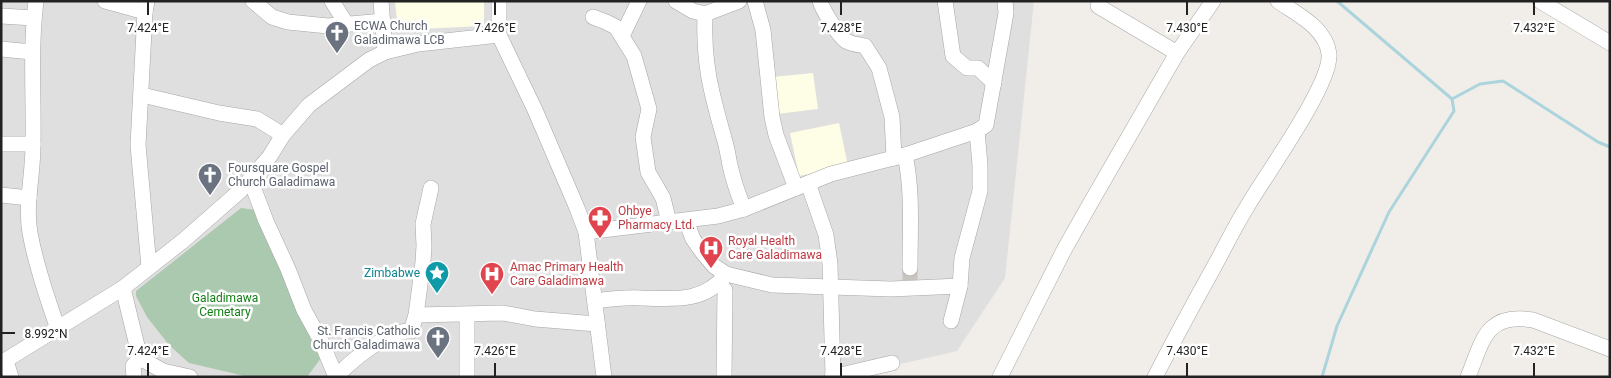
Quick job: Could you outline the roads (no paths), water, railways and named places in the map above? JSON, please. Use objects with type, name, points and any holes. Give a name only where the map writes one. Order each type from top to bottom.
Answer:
[{"type":"street","points":[[36,1],[32,52],[33,144],[29,198],[30,232],[45,293],[58,329]]},
{"type":"street","points":[[105,1],[146,7],[138,145],[150,267]]},
{"type":"street","points":[[253,1],[272,17],[288,22],[328,26],[382,21]]},
{"type":"street","points":[[332,1],[347,25]]},
{"type":"street","points":[[381,1],[385,52]]},
{"type":"street","points":[[499,1],[499,35],[535,110],[586,232],[604,377]]},
{"type":"street","points":[[622,36],[639,1]]},
{"type":"street","points":[[676,1],[693,11],[705,14],[739,1]]},
{"type":"street","points":[[755,1],[763,30],[772,117],[776,135],[826,235],[830,264],[832,377],[892,363]]},
{"type":"street","points":[[820,1],[823,12],[841,38],[847,42],[865,46],[879,68],[892,117],[899,156],[909,174],[910,279]]},
{"type":"street","points":[[945,1],[953,56],[967,68],[978,68],[994,83]]},
{"type":"street","points":[[586,232],[686,221],[744,209],[831,174],[899,156],[977,131],[986,125],[1006,13],[1005,1]]},
{"type":"street","points":[[1000,377],[1064,250],[1177,53],[1213,1]]},
{"type":"street","points":[[1155,377],[1247,206],[1316,94],[1326,71],[1328,54],[1322,35],[1315,27],[1278,1]]},
{"type":"street","points":[[1540,1],[1610,43]]},
{"type":"street","points":[[1098,6],[1177,53]]},
{"type":"street","points":[[705,14],[706,65],[711,93],[737,190],[744,209]]},
{"type":"street","points":[[1,16],[34,18]]},
{"type":"street","points":[[593,17],[612,24],[634,56],[646,95],[649,115],[643,137],[648,172],[663,198],[669,222]]},
{"type":"street","points":[[11,377],[4,362],[123,288],[220,210],[270,156],[283,136],[309,106],[369,60],[385,52],[418,44],[499,35]]},
{"type":"street","points":[[1,49],[32,52]]},
{"type":"street","points":[[142,95],[219,113],[257,119],[283,136]]},
{"type":"street","points":[[951,321],[960,286],[962,258],[980,191],[977,131]]},
{"type":"street","points":[[1,144],[33,144]]},
{"type":"street","points":[[250,179],[304,310],[321,341],[336,377],[348,365],[376,344],[403,330],[411,331],[416,315],[424,246],[423,224],[431,188]]},
{"type":"street","points":[[1,195],[29,198]]},
{"type":"street","points":[[686,221],[693,239],[714,266],[723,283],[724,377]]},
{"type":"street","points":[[595,300],[640,298],[677,300],[691,297],[723,283],[754,281],[772,284],[891,289],[910,279],[960,286]]},
{"type":"street","points":[[123,288],[140,358],[164,371],[190,377]]},
{"type":"street","points":[[416,315],[503,314],[535,319],[597,324]]},
{"type":"street","points":[[466,315],[467,377]]},
{"type":"street","points":[[1468,377],[1483,339],[1489,330],[1498,322],[1509,319],[1533,320],[1610,349]]},
{"type":"street","points":[[134,377],[133,366],[140,358]]},
{"type":"waterway","points":[[1322,377],[1337,326],[1389,212],[1454,111],[1452,99],[1337,1]]},
{"type":"waterway","points":[[1452,99],[1480,84],[1503,81],[1598,142],[1610,147]]},
{"type":"tunnel","points":[[910,268],[910,280]]},
{"type":"place","name":"ECWA Church Galadimawa LCB","points":[[337,54]]},
{"type":"place","name":"Foursquare Gospel Church Galadimawa","points":[[210,196]]},
{"type":"place","name":"Ohbye Pharmacy Ltd.","points":[[600,239]]},
{"type":"place","name":"Royal Health Care Galadimawa","points":[[711,269]]},
{"type":"place","name":"Zimbabwe","points":[[437,294]]},
{"type":"place","name":"Amac Primary Health Care Galadimawa","points":[[492,295]]},
{"type":"place","name":"St. Francis Catholic Church Galadimawa","points":[[438,359]]},
{"type":"park label","name":"Galadimawa Cemetary","points":[[225,305]]}]
